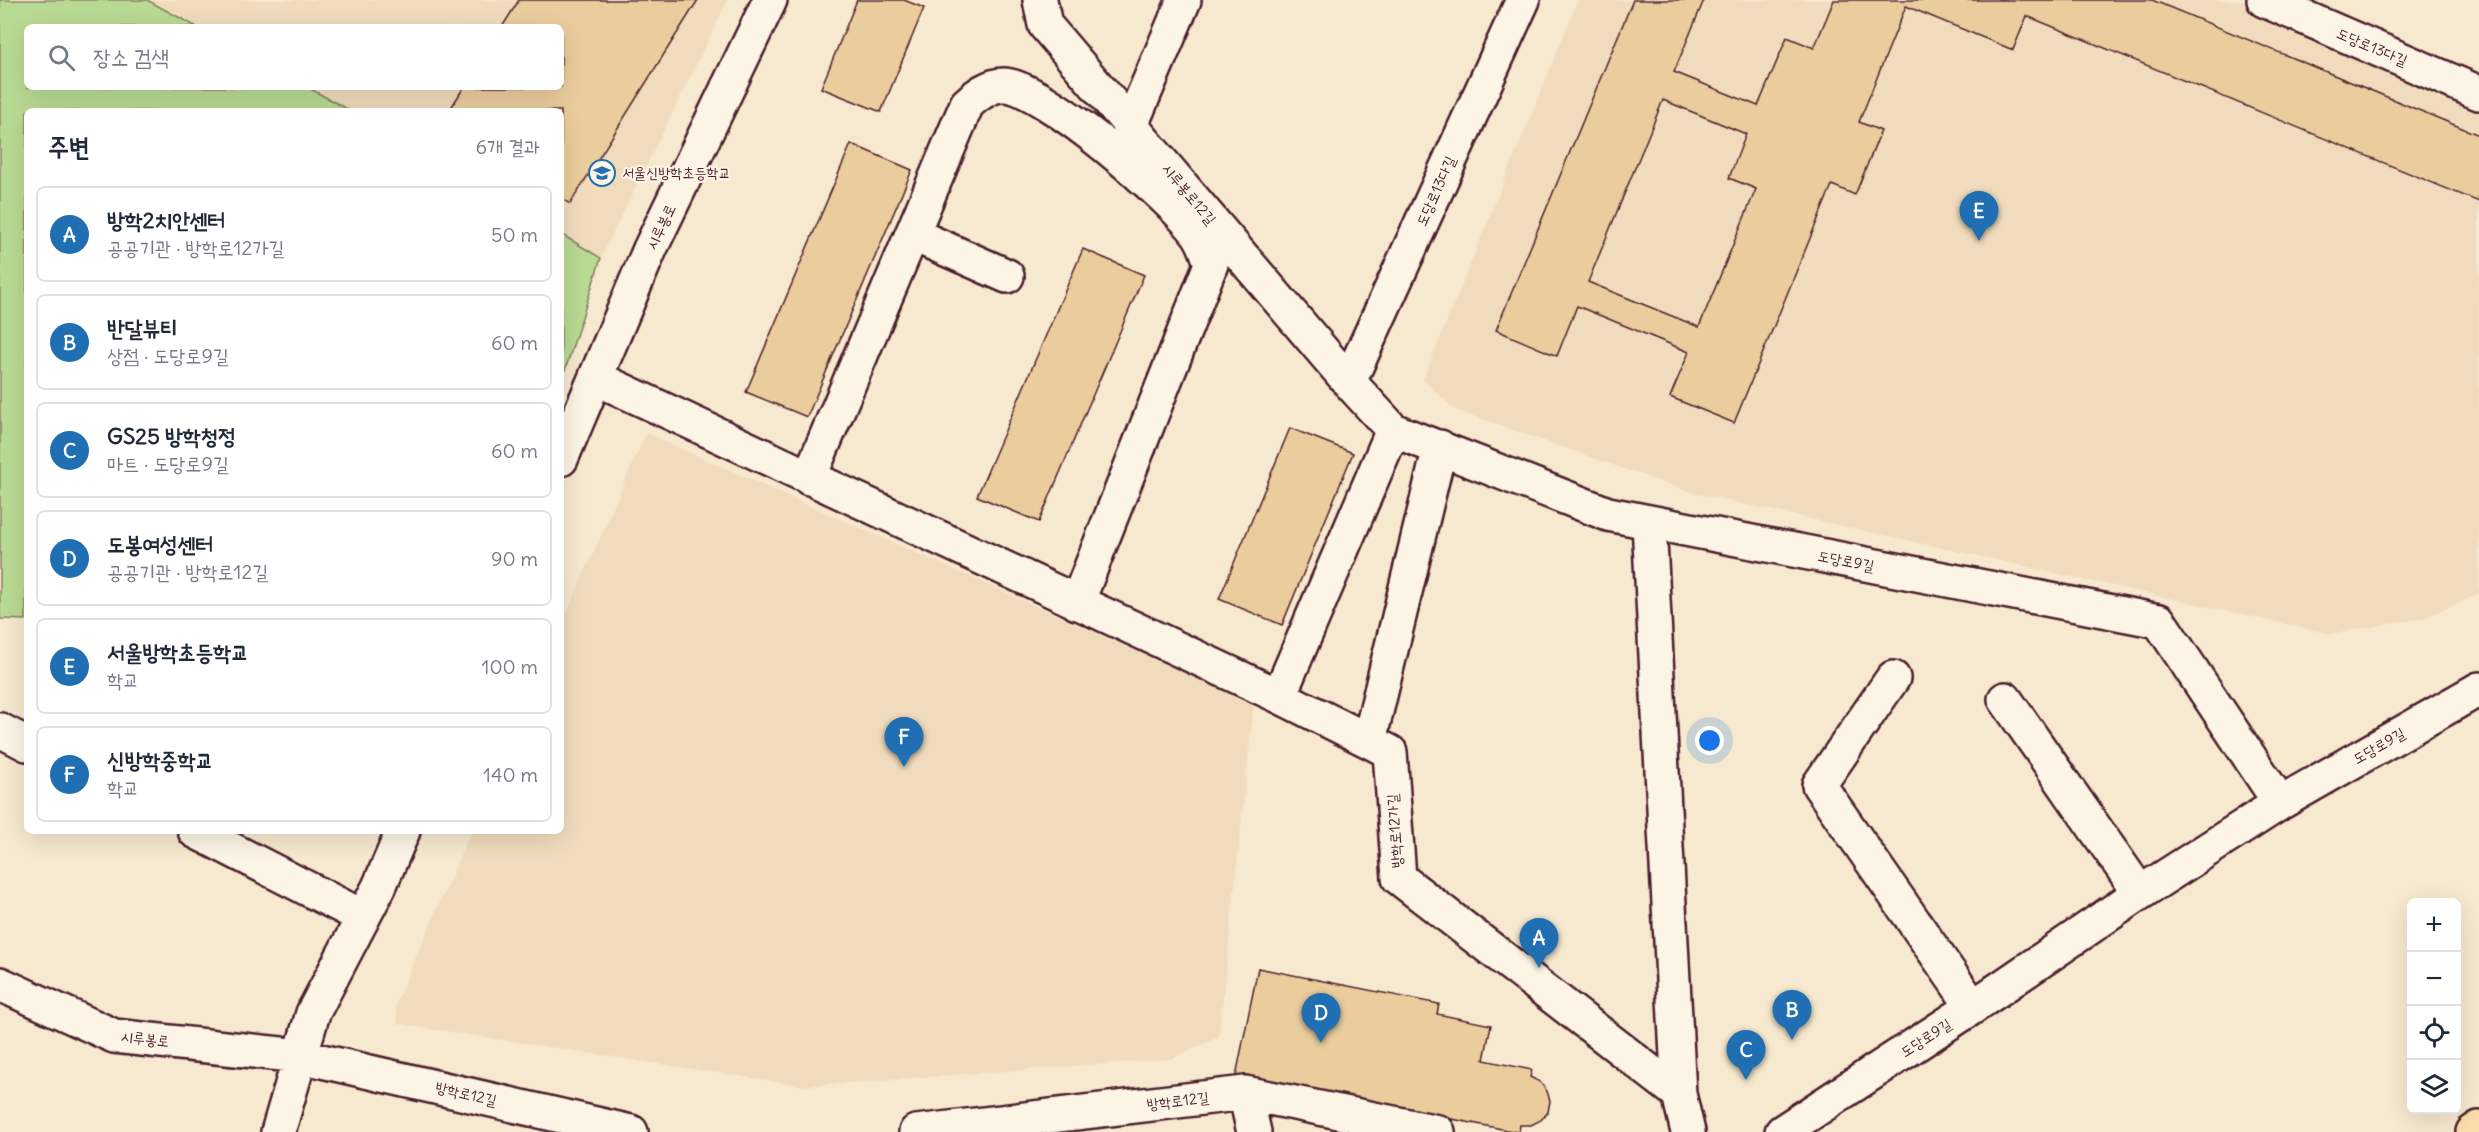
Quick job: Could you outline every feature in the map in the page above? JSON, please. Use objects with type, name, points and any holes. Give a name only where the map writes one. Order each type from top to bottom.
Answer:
[{"type":"main road","points":[[2473,1132],[2479,1128]]},
{"type":"street","name":"시루봉로","points":[[564,452],[650,249],[770,0]]},
{"type":"street","name":"시루봉로12길","points":[[1040,0],[1045,24],[1349,382]]},
{"type":"street","points":[[1131,125],[1184,0]]},
{"type":"street","name":"도당로13다길","points":[[1349,382],[1523,0]]},
{"type":"street","name":"도당로13다길","points":[[2264,0],[2479,93]]},
{"type":"street","points":[[809,478],[967,104],[977,94],[1003,84],[1020,90],[1053,108],[1121,157],[1188,222],[1205,246],[1211,264],[1077,603]]},
{"type":"street","points":[[912,234],[1007,276]]},
{"type":"street","points":[[596,378],[1279,696],[1369,741],[1440,447]]},
{"type":"street","name":"도당로9길","points":[[1349,382],[1393,430],[1608,514],[2159,621],[2280,803]]},
{"type":"street","points":[[1279,696],[1393,430]]},
{"type":"street","points":[[1649,523],[1679,1094],[1688,1132]]},
{"type":"street","points":[[1893,678],[1819,785],[1973,1007]]},
{"type":"street","name":"도당로9길","points":[[1782,1132],[1973,1007],[2140,893],[2280,803],[2479,689]]},
{"type":"street","points":[[2006,699],[2140,893]]},
{"type":"street","points":[[0,730],[24,742]]},
{"type":"street","name":"방학로12가길","points":[[1369,741],[1390,752],[1399,878],[1679,1094]]},
{"type":"street","points":[[201,834],[363,917]]},
{"type":"street","points":[[278,1132],[313,1013],[379,887],[402,834]]},
{"type":"street","name":"시루봉로","points":[[0,984],[114,1036],[300,1056]]},
{"type":"street","name":"방학로12길","points":[[300,1056],[631,1132]]},
{"type":"street","points":[[1245,1093],[1254,1132]]},
{"type":"street","name":"방학로12길","points":[[916,1132],[1245,1093],[1438,1132]]},
{"type":"shaded area","name":"서울신방학초등학교","points":[[146,0],[728,0],[601,258],[564,237],[564,108],[337,108],[305,90],[564,90],[564,24],[189,24]]},
{"type":"shaded area","points":[[1578,0],[2243,0],[2479,102],[2479,594],[2424,618],[2330,634],[1693,493],[1455,410],[1423,380]]},
{"type":"shaded area","points":[[646,433],[1254,703],[1219,1037],[1171,1059],[804,1086],[398,1024],[395,1005],[470,834],[564,834],[564,619]]},
{"type":"green space","points":[[0,0],[147,0],[191,24],[24,24],[24,90],[312,90],[346,108],[24,108],[24,620],[0,619]]},
{"type":"green space","points":[[564,236],[601,258],[564,374]]},
{"type":"building","points":[[519,0],[698,0],[570,204],[564,200],[564,108],[451,108],[462,90],[564,90],[564,24],[504,24]]},
{"type":"building","points":[[857,0],[904,0],[924,8],[881,112],[821,88]]},
{"type":"building","points":[[1633,0],[1704,0],[1674,72],[1758,106],[1787,37],[1814,48],[1834,0],[2152,0],[2479,135],[2479,202],[2027,16],[2013,50],[1906,6],[1859,122],[1881,131],[1855,195],[1832,185],[1734,423],[1670,397],[1689,352],[1577,306],[1557,356],[1496,330]],"holes":[[[1663,100],[1746,134],[1729,178],[1756,189],[1699,327],[1588,282]]]},
{"type":"building","points":[[851,144],[912,170],[807,417],[746,392]]},
{"type":"building","points":[[1083,249],[1144,275],[1039,522],[977,496]]},
{"type":"building","points":[[1290,428],[1353,453],[1282,625],[1219,599]]},
{"type":"building","points":[[1258,968],[1439,1004],[1437,1014],[1491,1025],[1484,1060],[1532,1070],[1530,1077],[1540,1082],[1547,1091],[1550,1101],[1548,1112],[1541,1120],[1531,1125],[1520,1125],[1519,1132],[1517,1132],[1236,1076]]},
{"type":"place","name":"서울신방학초등학교","points":[[602,173]]},
{"type":"place","name":"서울방학초등학교","points":[[1979,241]]},
{"type":"place","name":"신방학중학교","points":[[904,767]]},
{"type":"place","name":"방학2치안센터","points":[[1539,968]]},
{"type":"place","name":"반달뷰티","points":[[1792,1040]]},
{"type":"place","name":"도봉여성센터","points":[[1321,1043]]},
{"type":"place","name":"GS25 방학청정","points":[[1746,1080]]}]
